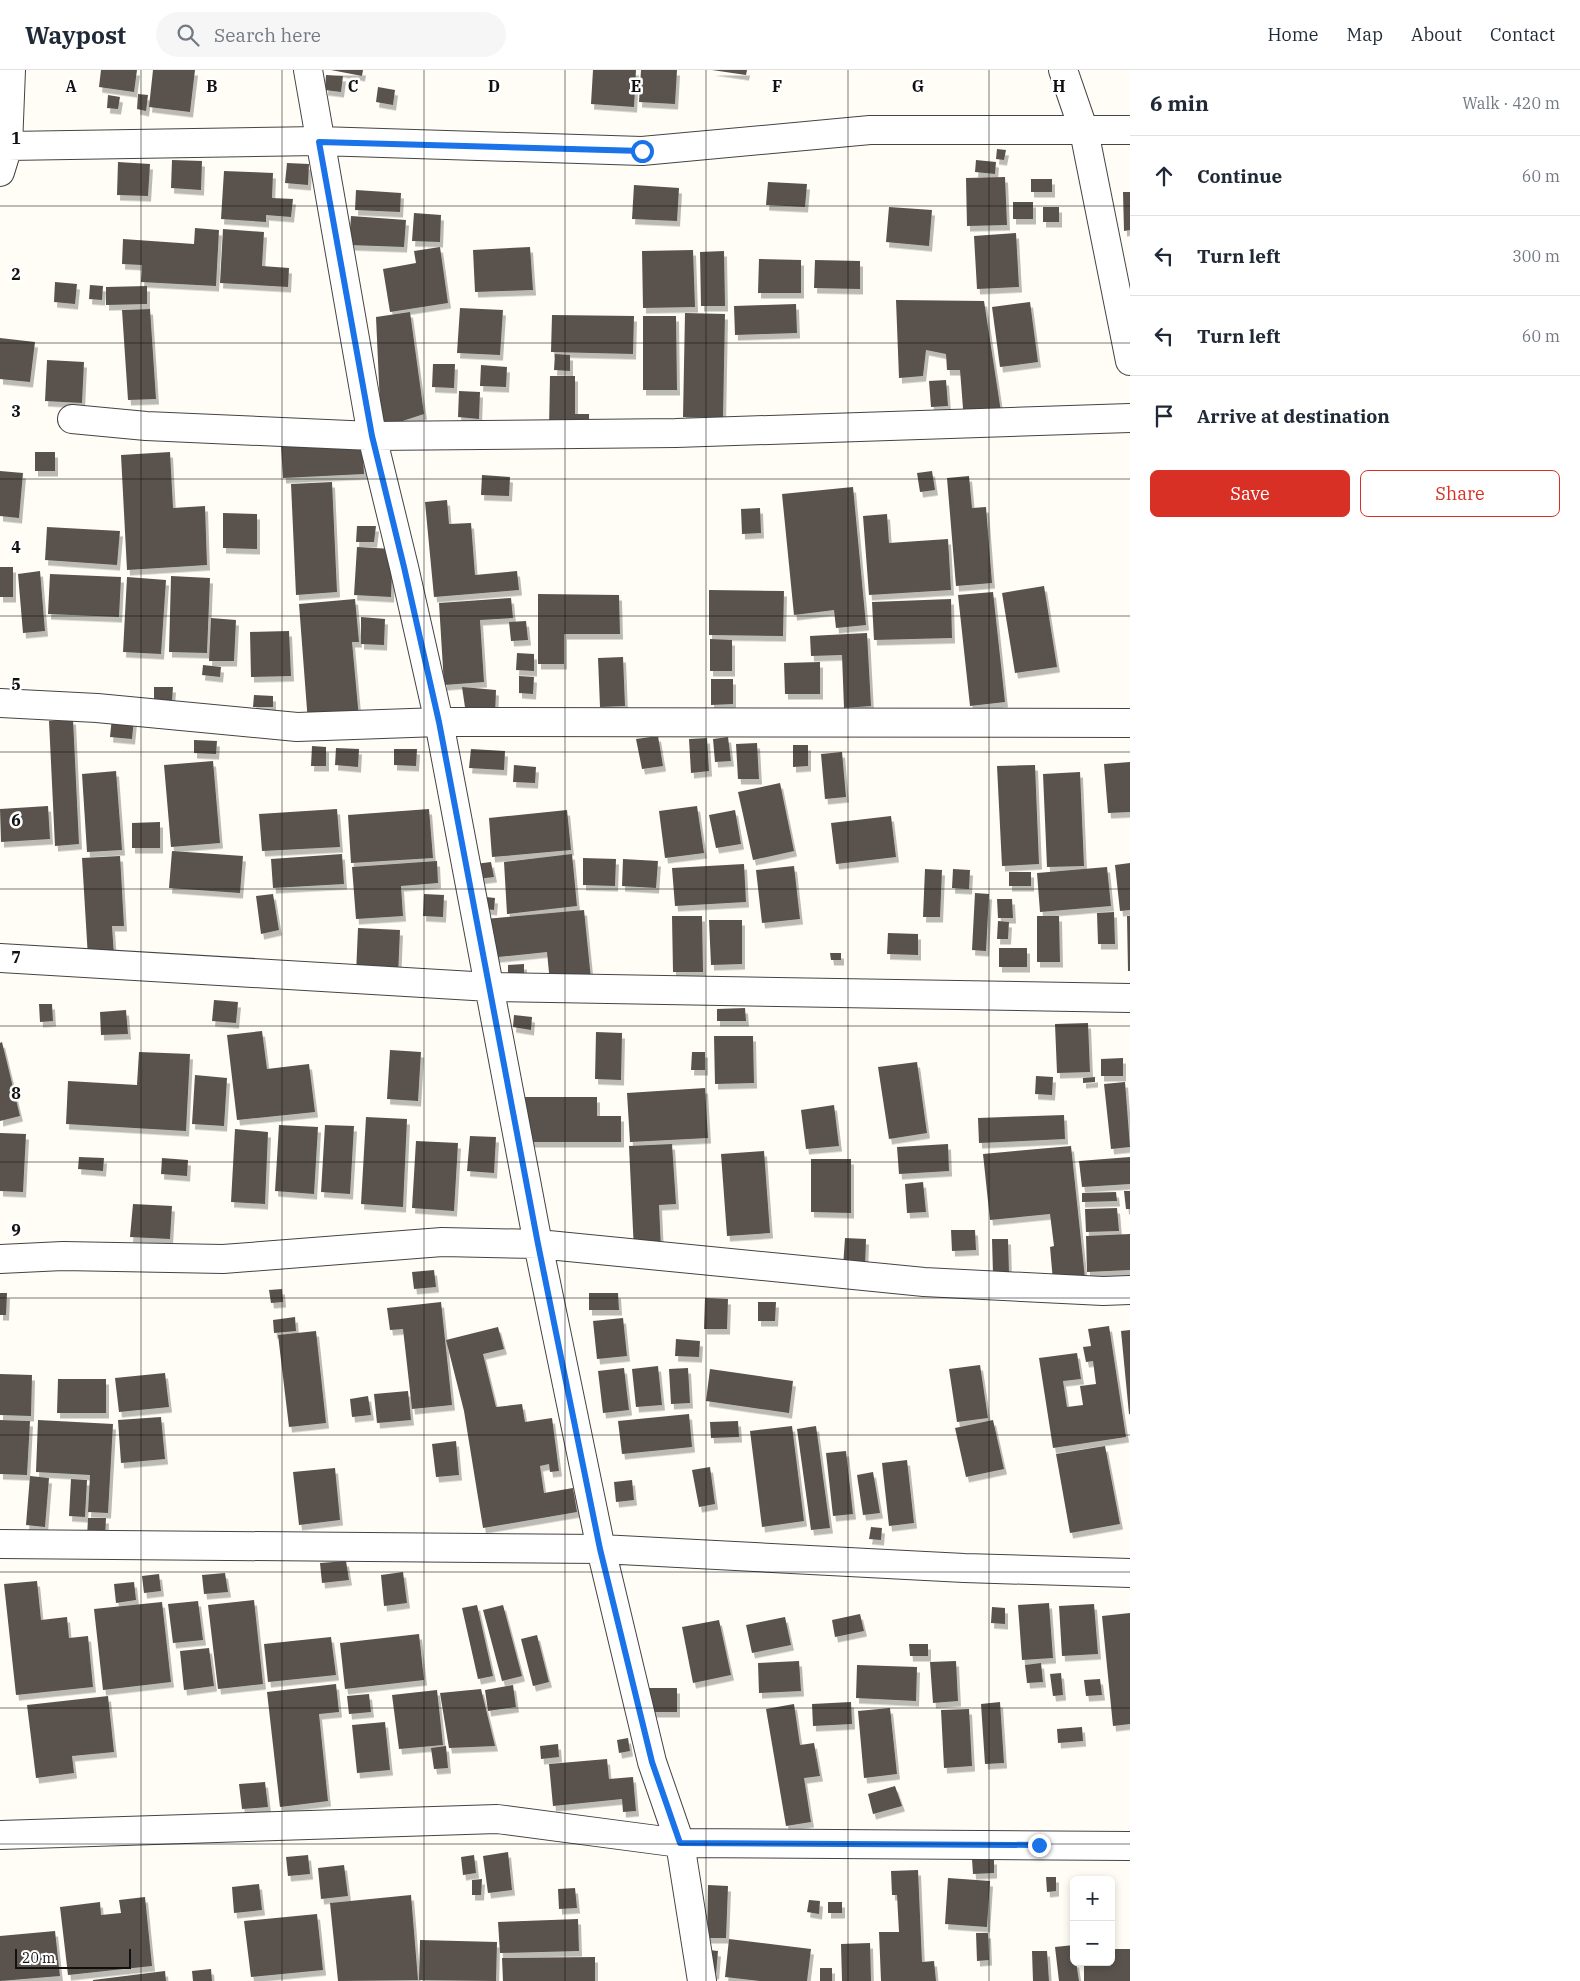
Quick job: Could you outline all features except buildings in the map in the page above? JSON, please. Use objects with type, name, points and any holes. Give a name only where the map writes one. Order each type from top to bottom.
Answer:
[{"type":"street","points":[[0,172],[8,146],[11,70]]},
{"type":"street","points":[[308,70],[319,142],[372,436],[439,722],[538,1244],[600,1549],[652,1762],[680,1843],[702,1981]]},
{"type":"street","points":[[1063,70],[1084,131],[1130,361]]},
{"type":"street","points":[[8,146],[319,142],[642,151],[870,130],[1130,130]]},
{"type":"street","points":[[72,419],[146,426],[372,436],[676,434],[1130,418]]},
{"type":"street","points":[[0,703],[97,708],[297,727],[439,722],[1130,723]]},
{"type":"street","points":[[0,958],[490,987],[1130,998]]},
{"type":"street","points":[[0,1259],[63,1256],[223,1260],[442,1242],[538,1244],[924,1282],[1103,1291],[1130,1290]]},
{"type":"street","points":[[0,1544],[600,1549],[964,1568],[1130,1574]]},
{"type":"street","points":[[0,1835],[497,1819],[680,1843],[1130,1846]]},
{"type":"route","points":[[642,151],[319,142],[372,436],[439,722],[538,1244],[600,1549],[652,1762],[680,1843],[1039,1845]]}]
